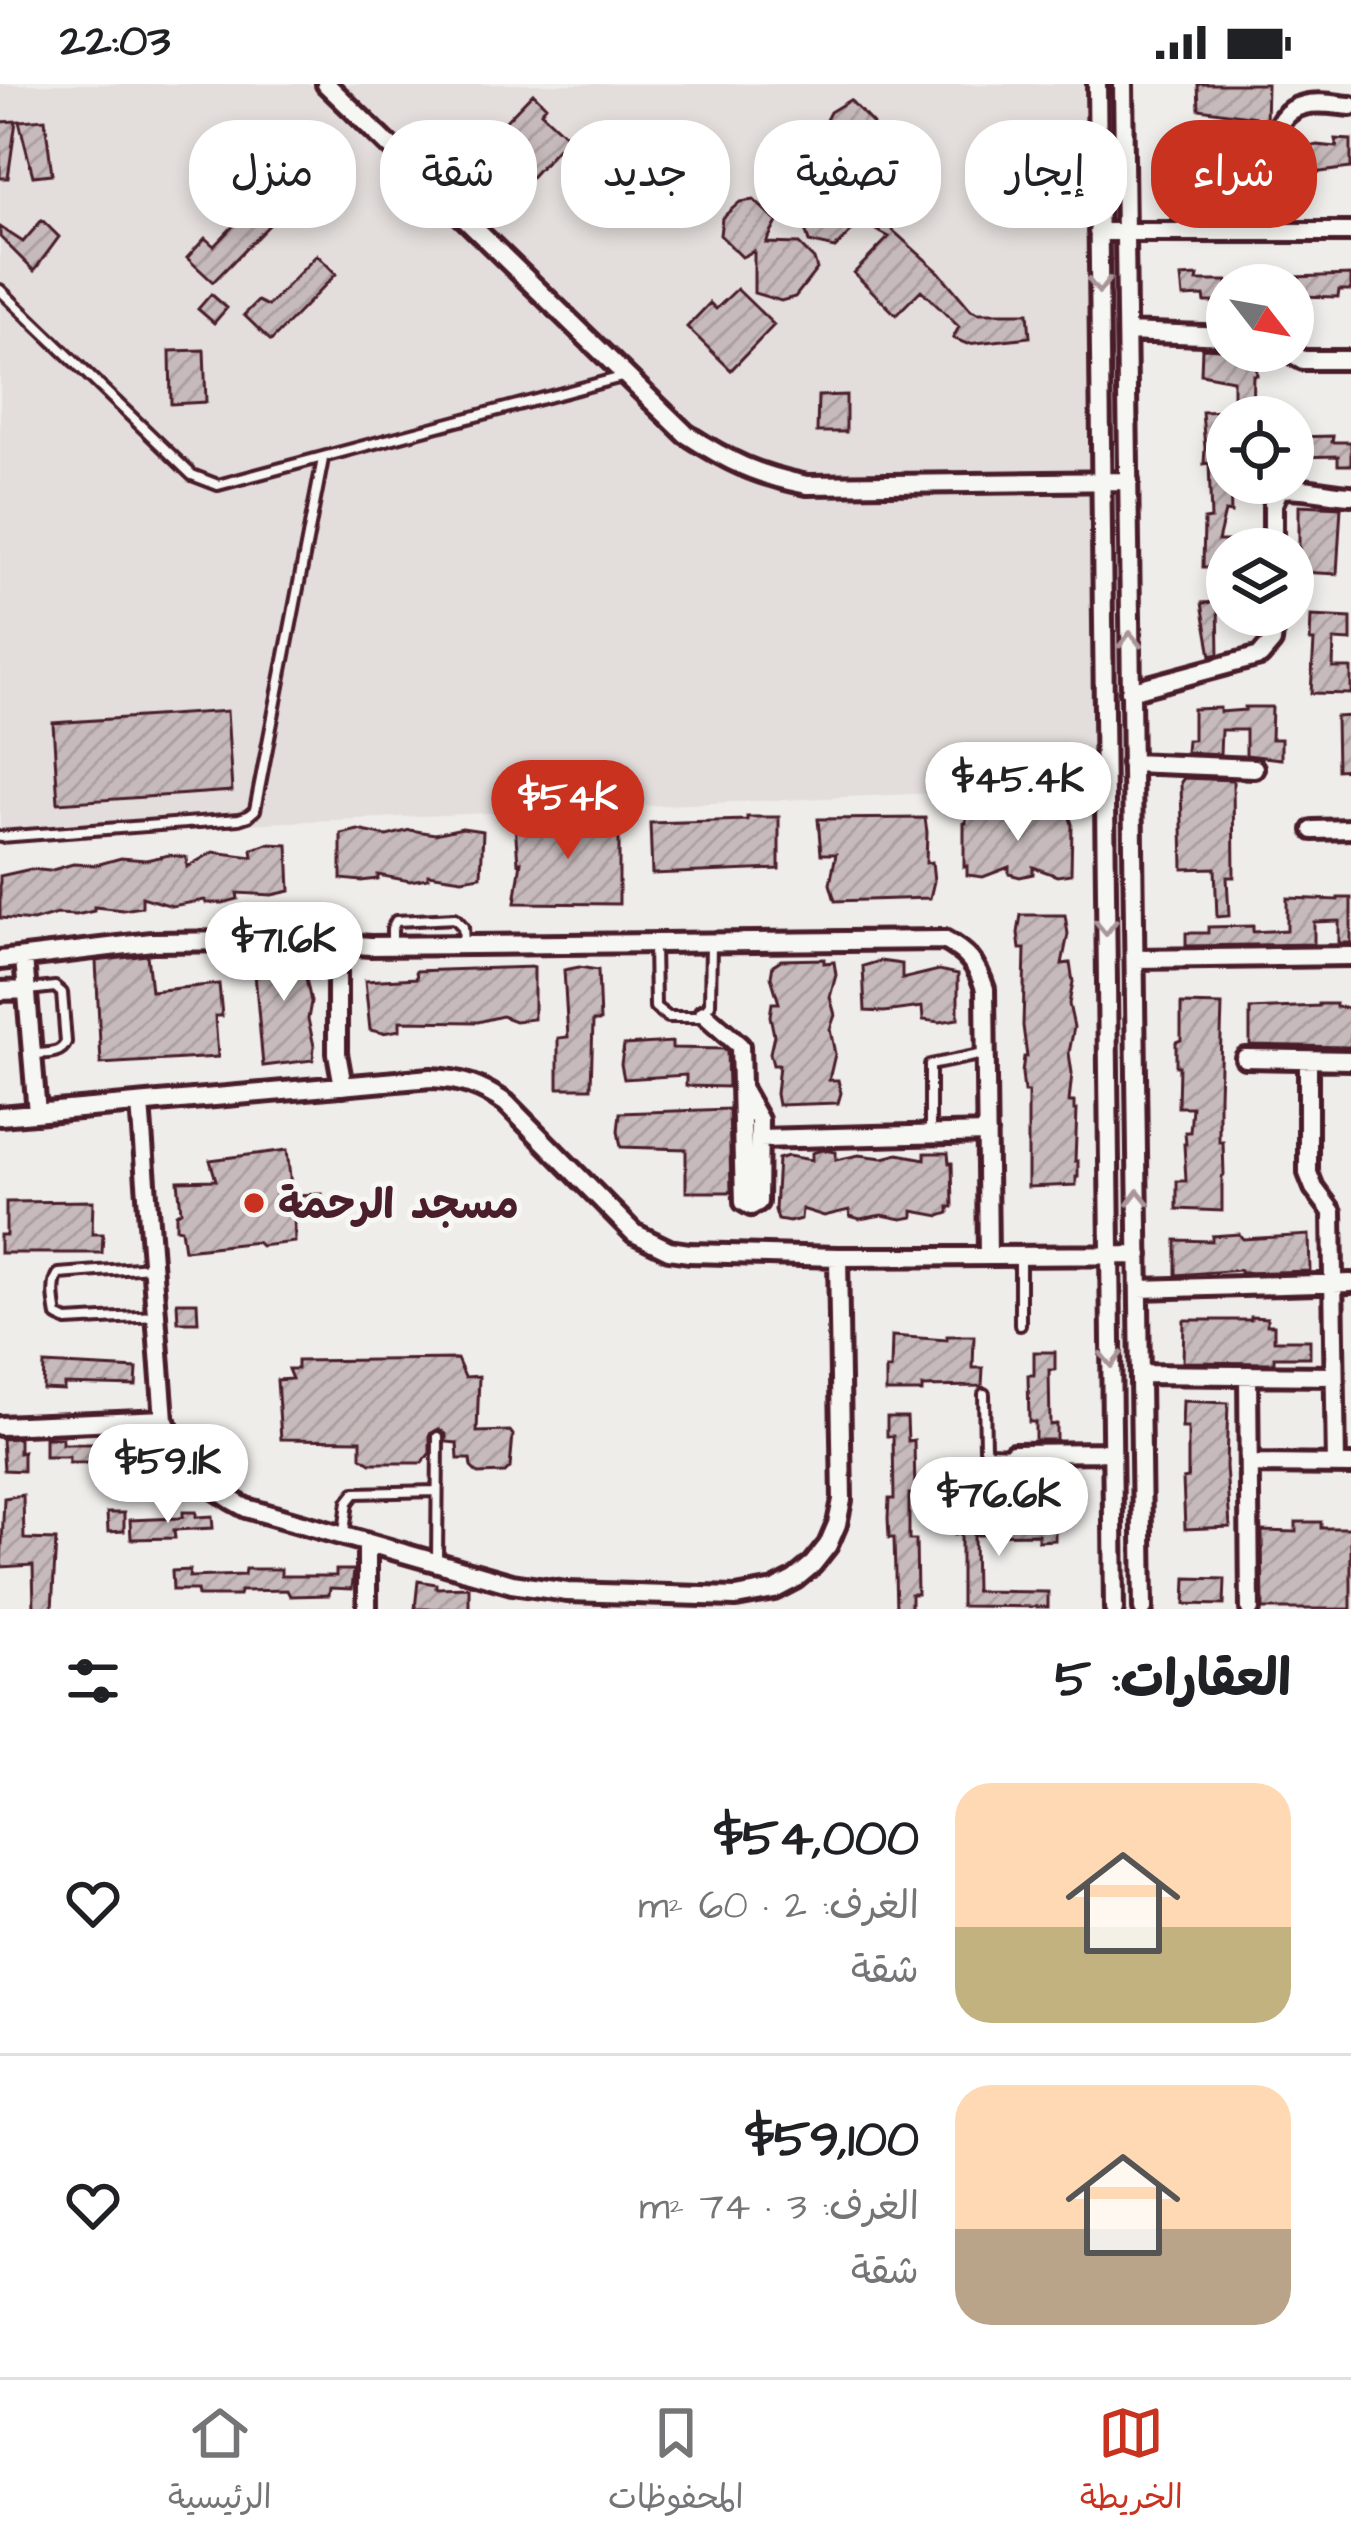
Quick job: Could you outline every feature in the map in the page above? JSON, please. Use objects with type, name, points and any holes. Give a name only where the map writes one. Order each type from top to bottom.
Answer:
[{"type":"street","points":[[326,84],[686,434],[721,457],[765,476],[807,485],[1129,481]]},
{"type":"street","points":[[1097,84],[1114,1609]]},
{"type":"street","points":[[1123,84],[1143,1609]]},
{"type":"street","points":[[1276,232],[1270,159],[1278,125],[1304,104],[1351,106]]},
{"type":"street","points":[[1098,232],[1351,232]]},
{"type":"street","points":[[1127,332],[1206,335]]},
{"type":"street","points":[[1314,360],[1351,360]]},
{"type":"street","points":[[1274,528],[1273,504],[1279,490],[1288,486],[1351,495]]},
{"type":"street","points":[[1130,691],[1260,656],[1273,636]]},
{"type":"street","points":[[1132,763],[1254,767]]},
{"type":"street","points":[[1313,830],[1351,829]]},
{"type":"street","points":[[0,959],[133,944],[242,941],[307,924],[358,945],[944,940],[964,950],[979,968],[985,989],[988,1256]]},
{"type":"street","points":[[337,934],[338,1053],[343,1086]]},
{"type":"street","points":[[1135,959],[1351,956]]},
{"type":"street","points":[[24,958],[37,1113]]},
{"type":"street","points":[[0,991],[27,990]]},
{"type":"street","points":[[704,1014],[740,1046],[742,1090],[754,1150],[986,1133]]},
{"type":"street","points":[[1245,1058],[1351,1060]]},
{"type":"street","points":[[1249,1464],[1343,1465],[1334,1376],[1342,1284],[1332,1212],[1307,1173],[1308,1060]]},
{"type":"street","points":[[0,1116],[458,1079],[506,1103],[634,1233],[669,1250],[838,1257],[1139,1255]]},
{"type":"street","points":[[140,1104],[164,1419],[186,1463],[203,1482],[246,1508],[538,1589],[636,1601],[755,1595],[795,1579],[813,1564],[828,1545],[842,1500],[838,1257]]},
{"type":"street","points":[[1139,1289],[1342,1284]]},
{"type":"street","points":[[1140,1374],[1334,1376]]},
{"type":"street","points":[[1248,1375],[1250,1609]]},
{"type":"street","points":[[0,1426],[164,1419]]},
{"type":"street","points":[[1013,1453],[1112,1452]]},
{"type":"street","points":[[367,1609],[368,1544]]},
{"type":"street","points":[[538,1589],[538,1609]]},
{"type":"lane","points":[[0,290],[192,476],[218,485],[626,376]]},
{"type":"lane","points":[[0,837],[239,819],[255,810],[323,458]]},
{"type":"lane","points":[[392,945],[396,921],[455,918],[464,927],[464,945]]},
{"type":"lane","points":[[654,943],[658,1012],[668,1017],[700,1017],[710,1004],[711,942]]},
{"type":"lane","points":[[27,990],[56,987],[62,993],[63,1048],[32,1054]]},
{"type":"lane","points":[[930,1135],[930,1065],[986,1054]]},
{"type":"lane","points":[[1020,1256],[1020,1325]]},
{"type":"lane","points":[[152,1267],[59,1274],[55,1278],[56,1311],[67,1321],[156,1316]]},
{"type":"lane","points":[[984,1394],[986,1448],[1013,1453]]},
{"type":"lane","points":[[436,1564],[438,1437]]},
{"type":"lane","points":[[344,1537],[348,1502],[355,1493],[437,1491]]},
{"type":"shaded area","points":[[0,84],[1109,84],[1109,120],[965,120],[965,228],[1110,228],[1116,785],[0,835]]},
{"type":"building","points":[[1198,84],[1267,84],[1266,120],[1199,109]]},
{"type":"building","points":[[533,93],[546,106],[541,112],[561,131],[561,145],[537,171],[537,120],[507,120]]},
{"type":"building","points":[[850,100],[869,120],[826,120]]},
{"type":"building","points":[[45,119],[52,174],[33,176],[19,121]]},
{"type":"building","points":[[16,121],[8,178],[0,178],[0,122]]},
{"type":"building","points":[[1335,139],[1351,140],[1351,168],[1317,172],[1317,145],[1337,147]]},
{"type":"building","points":[[754,200],[754,228],[774,228],[766,243],[799,244],[814,259],[817,269],[795,297],[781,301],[754,293],[754,251],[742,257],[720,235],[721,228],[730,228],[730,211],[740,202]]},
{"type":"building","points":[[42,220],[59,237],[34,271],[0,237],[0,227],[23,242]]},
{"type":"building","points":[[231,228],[266,228],[213,282],[187,258],[205,238],[214,246]]},
{"type":"building","points":[[805,228],[855,228],[835,248],[809,242]]},
{"type":"building","points":[[872,228],[890,228],[939,272],[971,310],[1028,313],[1030,337],[967,344],[953,338],[959,327],[921,290],[896,315],[854,273],[889,237]]},
{"type":"building","points":[[317,255],[336,274],[271,341],[244,315],[258,301],[268,306]]},
{"type":"building","points":[[1351,275],[1351,290],[1339,290],[1338,297],[1314,296],[1314,276]]},
{"type":"building","points":[[1198,276],[1197,281],[1206,281],[1206,302],[1204,296],[1183,297],[1181,277]]},
{"type":"building","points":[[737,289],[774,325],[731,370],[687,327],[710,303],[716,309]]},
{"type":"building","points":[[211,294],[227,308],[214,323],[198,309]]},
{"type":"building","points":[[1202,348],[1206,348],[1206,372],[1257,375],[1253,375],[1252,396],[1233,396],[1233,380],[1201,374]]},
{"type":"building","points":[[204,350],[206,402],[171,404],[170,351]]},
{"type":"building","points":[[846,395],[846,432],[817,432],[818,396]]},
{"type":"building","points":[[1202,412],[1206,412],[1206,464],[1204,464],[1205,448]]},
{"type":"building","points":[[1314,436],[1351,442],[1351,465],[1338,465],[1338,456],[1314,457]]},
{"type":"building","points":[[1210,504],[1231,504],[1231,513],[1225,512],[1221,528],[1206,528],[1203,567],[1204,520],[1211,519]]},
{"type":"building","points":[[1299,505],[1341,507],[1337,574],[1314,573],[1314,528],[1299,528]]},
{"type":"building","points":[[1314,616],[1351,618],[1351,641],[1334,640],[1333,668],[1351,668],[1351,694],[1311,693],[1314,641],[1310,641]]},
{"type":"building","points":[[1208,636],[1219,636],[1219,654],[1211,656]]},
{"type":"building","points":[[1272,707],[1271,739],[1281,739],[1281,759],[1246,755],[1246,730],[1221,730],[1220,754],[1186,752],[1187,740],[1193,740],[1193,709],[1220,708],[1220,712]]},
{"type":"building","points":[[227,711],[232,791],[58,803],[53,723]]},
{"type":"building","points":[[1351,716],[1351,769],[1337,770],[1336,717]]},
{"type":"building","points":[[1184,778],[1233,780],[1234,877],[1227,877],[1229,916],[1217,917],[1215,868],[1183,869]]},
{"type":"building","points":[[1055,812],[1069,815],[1072,824],[1071,874],[1057,876],[1033,867],[1033,874],[1020,877],[1009,874],[1009,867],[983,877],[967,875],[966,816],[982,813],[1009,819],[1008,815],[1022,813],[1032,820]]},
{"type":"building","points":[[779,817],[779,869],[652,874],[650,823]]},
{"type":"building","points":[[925,818],[926,863],[932,862],[934,881],[930,898],[835,901],[830,884],[836,854],[821,854],[818,819]]},
{"type":"building","points":[[619,822],[619,904],[515,903],[521,862],[515,824]]},
{"type":"building","points":[[462,828],[483,831],[481,876],[341,879],[341,834],[358,830],[387,836],[410,830],[435,834]]},
{"type":"building","points":[[288,845],[290,891],[237,893],[238,899],[223,903],[205,900],[172,906],[142,897],[142,907],[123,910],[94,907],[94,911],[33,921],[0,918],[0,876],[169,855],[186,857],[187,867],[213,852],[253,857],[252,849]]},
{"type":"building","points":[[1287,898],[1351,898],[1351,943],[1339,943],[1339,921],[1314,922],[1314,944],[1186,946],[1186,933],[1208,933],[1208,927],[1287,930]]},
{"type":"building","points":[[1021,915],[1065,915],[1068,934],[1062,964],[1070,963],[1073,982],[1069,1102],[1077,1110],[1076,1185],[1028,1187]]},
{"type":"building","points":[[302,940],[307,956],[313,1060],[263,1066],[253,951]]},
{"type":"building","points":[[147,955],[151,991],[219,984],[218,1057],[101,1064],[96,961]]},
{"type":"building","points":[[824,959],[824,963],[834,962],[836,975],[830,997],[835,1054],[829,1080],[838,1080],[838,1103],[778,1105],[779,1065],[773,1065],[770,1053],[772,1003],[779,1003],[771,977],[773,965],[781,960]]},
{"type":"building","points":[[880,961],[902,964],[902,979],[939,970],[958,974],[958,1019],[923,1020],[922,1007],[865,1011],[863,966]]},
{"type":"building","points":[[534,967],[534,1019],[400,1021],[400,1030],[370,1030],[365,981],[417,978],[416,971]]},
{"type":"building","points":[[564,970],[598,970],[600,1021],[593,1021],[591,1088],[558,1088],[558,1038],[568,1037]]},
{"type":"building","points":[[1181,1004],[1222,1005],[1222,1211],[1177,1209],[1177,1181],[1186,1181],[1184,1144],[1192,1107],[1178,1107],[1176,1042],[1181,1040]]},
{"type":"building","points":[[1319,1004],[1351,1008],[1351,1047],[1250,1045],[1250,1009]]},
{"type":"building","points":[[672,1042],[672,1048],[724,1049],[728,1087],[686,1086],[686,1075],[624,1079],[624,1045]]},
{"type":"building","points":[[729,1109],[731,1192],[686,1192],[686,1149],[621,1147],[620,1113]]},
{"type":"building","points":[[287,1150],[292,1195],[322,1194],[320,1214],[294,1217],[295,1242],[184,1250],[181,1229],[176,1228],[176,1214],[181,1211],[178,1181],[216,1180],[210,1160]]},
{"type":"building","points":[[836,1152],[836,1160],[898,1154],[925,1159],[925,1153],[948,1153],[953,1207],[940,1216],[913,1211],[913,1217],[902,1219],[882,1215],[860,1219],[850,1216],[849,1210],[824,1216],[802,1209],[801,1219],[778,1220],[778,1159],[812,1160],[812,1153]]},
{"type":"building","points":[[93,1201],[92,1234],[103,1234],[102,1253],[0,1253],[0,1235],[6,1235],[6,1202]]},
{"type":"building","points":[[1239,1234],[1243,1239],[1309,1235],[1310,1271],[1176,1275],[1176,1240],[1212,1241],[1212,1236]]},
{"type":"building","points":[[177,1302],[197,1302],[198,1322],[178,1322]]},
{"type":"building","points":[[1267,1318],[1267,1325],[1274,1325],[1274,1340],[1310,1340],[1310,1357],[1274,1357],[1274,1363],[1183,1362],[1184,1320]]},
{"type":"building","points":[[892,1336],[947,1340],[947,1336],[974,1336],[973,1368],[983,1368],[982,1386],[886,1392]]},
{"type":"building","points":[[1034,1352],[1055,1352],[1055,1370],[1049,1370],[1050,1425],[1056,1424],[1056,1440],[1035,1440],[1035,1422],[1029,1422],[1028,1375],[1034,1375]]},
{"type":"building","points":[[457,1359],[465,1377],[479,1376],[477,1432],[510,1431],[513,1435],[510,1468],[505,1473],[478,1474],[470,1459],[458,1459],[457,1443],[446,1442],[446,1434],[439,1429],[430,1434],[430,1453],[422,1463],[371,1463],[361,1457],[361,1440],[281,1439],[277,1380],[292,1379],[288,1369],[297,1369],[297,1361]]},
{"type":"building","points":[[44,1364],[137,1369],[136,1386],[64,1384],[64,1390],[43,1389]]},
{"type":"building","points":[[1183,1401],[1228,1403],[1230,1527],[1185,1529],[1188,1428],[1182,1428]]},
{"type":"building","points":[[887,1417],[907,1417],[908,1441],[914,1440],[915,1494],[909,1494],[909,1540],[916,1540],[917,1594],[911,1594],[911,1609],[896,1609],[894,1538],[889,1538],[888,1518],[889,1499],[894,1499],[893,1436],[887,1436]]},
{"type":"building","points":[[19,1438],[23,1471],[4,1470],[2,1439]]},
{"type":"building","points":[[45,1438],[62,1438],[62,1444],[120,1444],[120,1438],[135,1438],[134,1458],[69,1463],[69,1457],[45,1457]]},
{"type":"building","points":[[23,1495],[24,1539],[56,1540],[52,1609],[34,1609],[33,1565],[1,1567],[4,1498]]},
{"type":"building","points":[[183,1512],[212,1516],[213,1528],[174,1530],[175,1538],[131,1539],[130,1520],[179,1518]]},
{"type":"building","points":[[107,1513],[124,1513],[124,1531],[108,1532]]},
{"type":"building","points":[[979,1515],[1031,1515],[1032,1521],[1055,1521],[1055,1540],[1038,1541],[1038,1534],[974,1535],[975,1591],[1048,1592],[1048,1607],[961,1606],[961,1534],[955,1534],[955,1522],[979,1522]]},
{"type":"building","points":[[1296,1522],[1351,1528],[1351,1609],[1263,1609],[1262,1531],[1296,1532]]},
{"type":"building","points":[[245,1569],[281,1569],[281,1576],[336,1576],[336,1570],[354,1570],[352,1589],[330,1588],[329,1595],[290,1596],[287,1590],[198,1596],[197,1590],[173,1590],[172,1571],[190,1570],[189,1577],[244,1575]]},
{"type":"building","points":[[1186,1578],[1225,1579],[1224,1605],[1185,1604]]},
{"type":"building","points":[[418,1581],[436,1584],[436,1588],[469,1587],[469,1609],[415,1609]]},
{"type":"place","name":"مسجد الرحمة","points":[[254,1203]]}]
